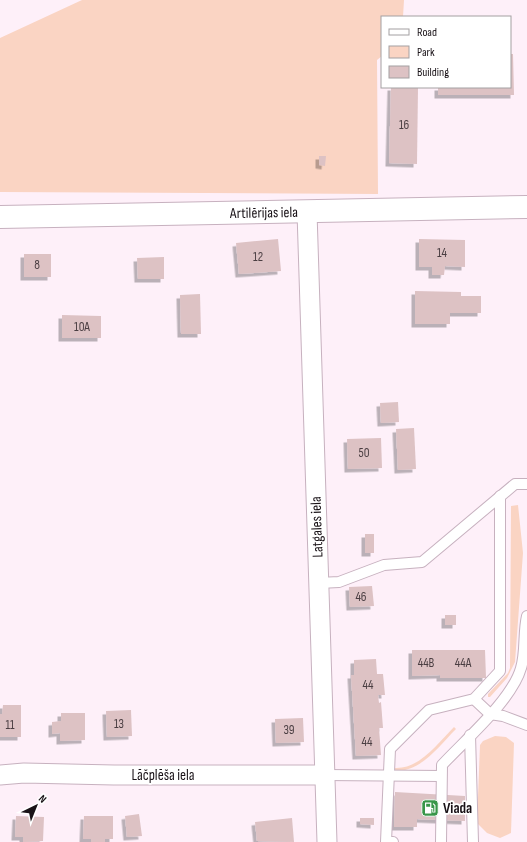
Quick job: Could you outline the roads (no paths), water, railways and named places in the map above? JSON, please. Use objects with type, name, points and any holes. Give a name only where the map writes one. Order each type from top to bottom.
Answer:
[{"type":"street","name":"Artilērijas iela","points":[[0,217],[527,207]]},
{"type":"street","name":"Latgales iela","points":[[307,212],[326,842]]},
{"type":"street","name":"Lāčplēša iela","points":[[0,775],[24,773],[114,775],[325,775]]},
{"type":"lane","points":[[319,583],[339,582],[384,565],[422,562],[515,484],[527,484]]},
{"type":"lane","points":[[393,842],[386,842],[390,749],[429,710],[474,699],[500,671],[500,496]]},
{"type":"lane","points":[[442,842],[442,765],[508,693],[519,674],[522,666],[527,616]]},
{"type":"lane","points":[[474,699],[490,714],[503,716],[527,725]]},
{"type":"lane","points":[[470,734],[473,842]]},
{"type":"lane","points":[[325,775],[388,777],[441,776]]},
{"type":"place","name":"Viada","points":[[430,808]]}]
